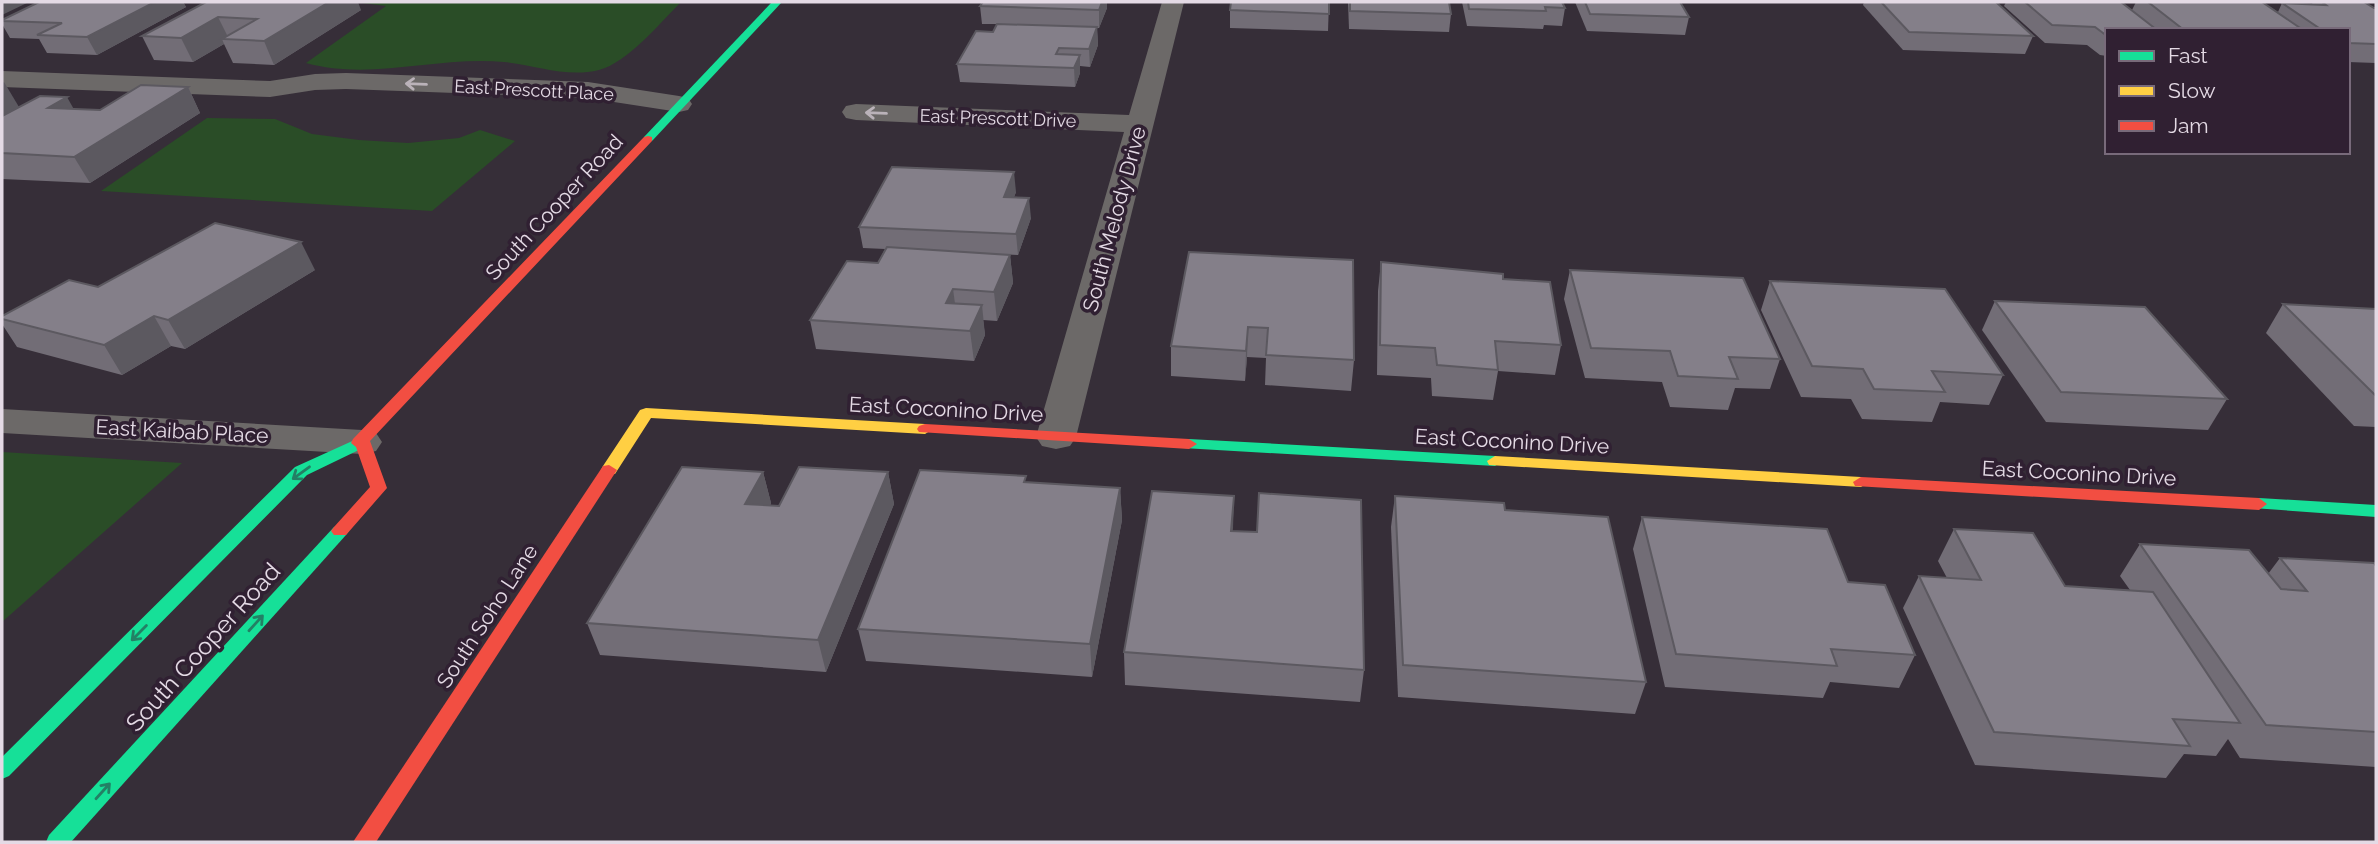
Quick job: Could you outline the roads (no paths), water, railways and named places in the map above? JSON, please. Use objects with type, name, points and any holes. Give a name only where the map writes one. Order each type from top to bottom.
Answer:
[{"type":"street","name":"South Cooper Road","points":[[2,770],[302,471],[362,442],[777,2]]},
{"type":"street","name":"South Melody Drive","points":[[1056,437],[1173,2]]},
{"type":"street","name":"East Prescott Place","points":[[2,79],[270,89],[315,82],[346,81],[588,90],[679,104]]},
{"type":"street","name":"East Prescott Place","points":[[270,89],[292,99],[314,104],[487,112]]},
{"type":"street","name":"East Prescott Place","points":[[565,115],[679,104]]},
{"type":"street","name":"East Prescott Drive","points":[[856,112],[1140,124]]},
{"type":"street","name":"East Coconino Drive","points":[[646,413],[2376,511]]},
{"type":"street","name":"South Soho Lane","points":[[364,842],[646,413]]},
{"type":"street","name":"East Kaibab Place","points":[[2,421],[362,442]]},
{"type":"street","name":"South Cooper Road","points":[[57,842],[379,488],[362,442]]}]
